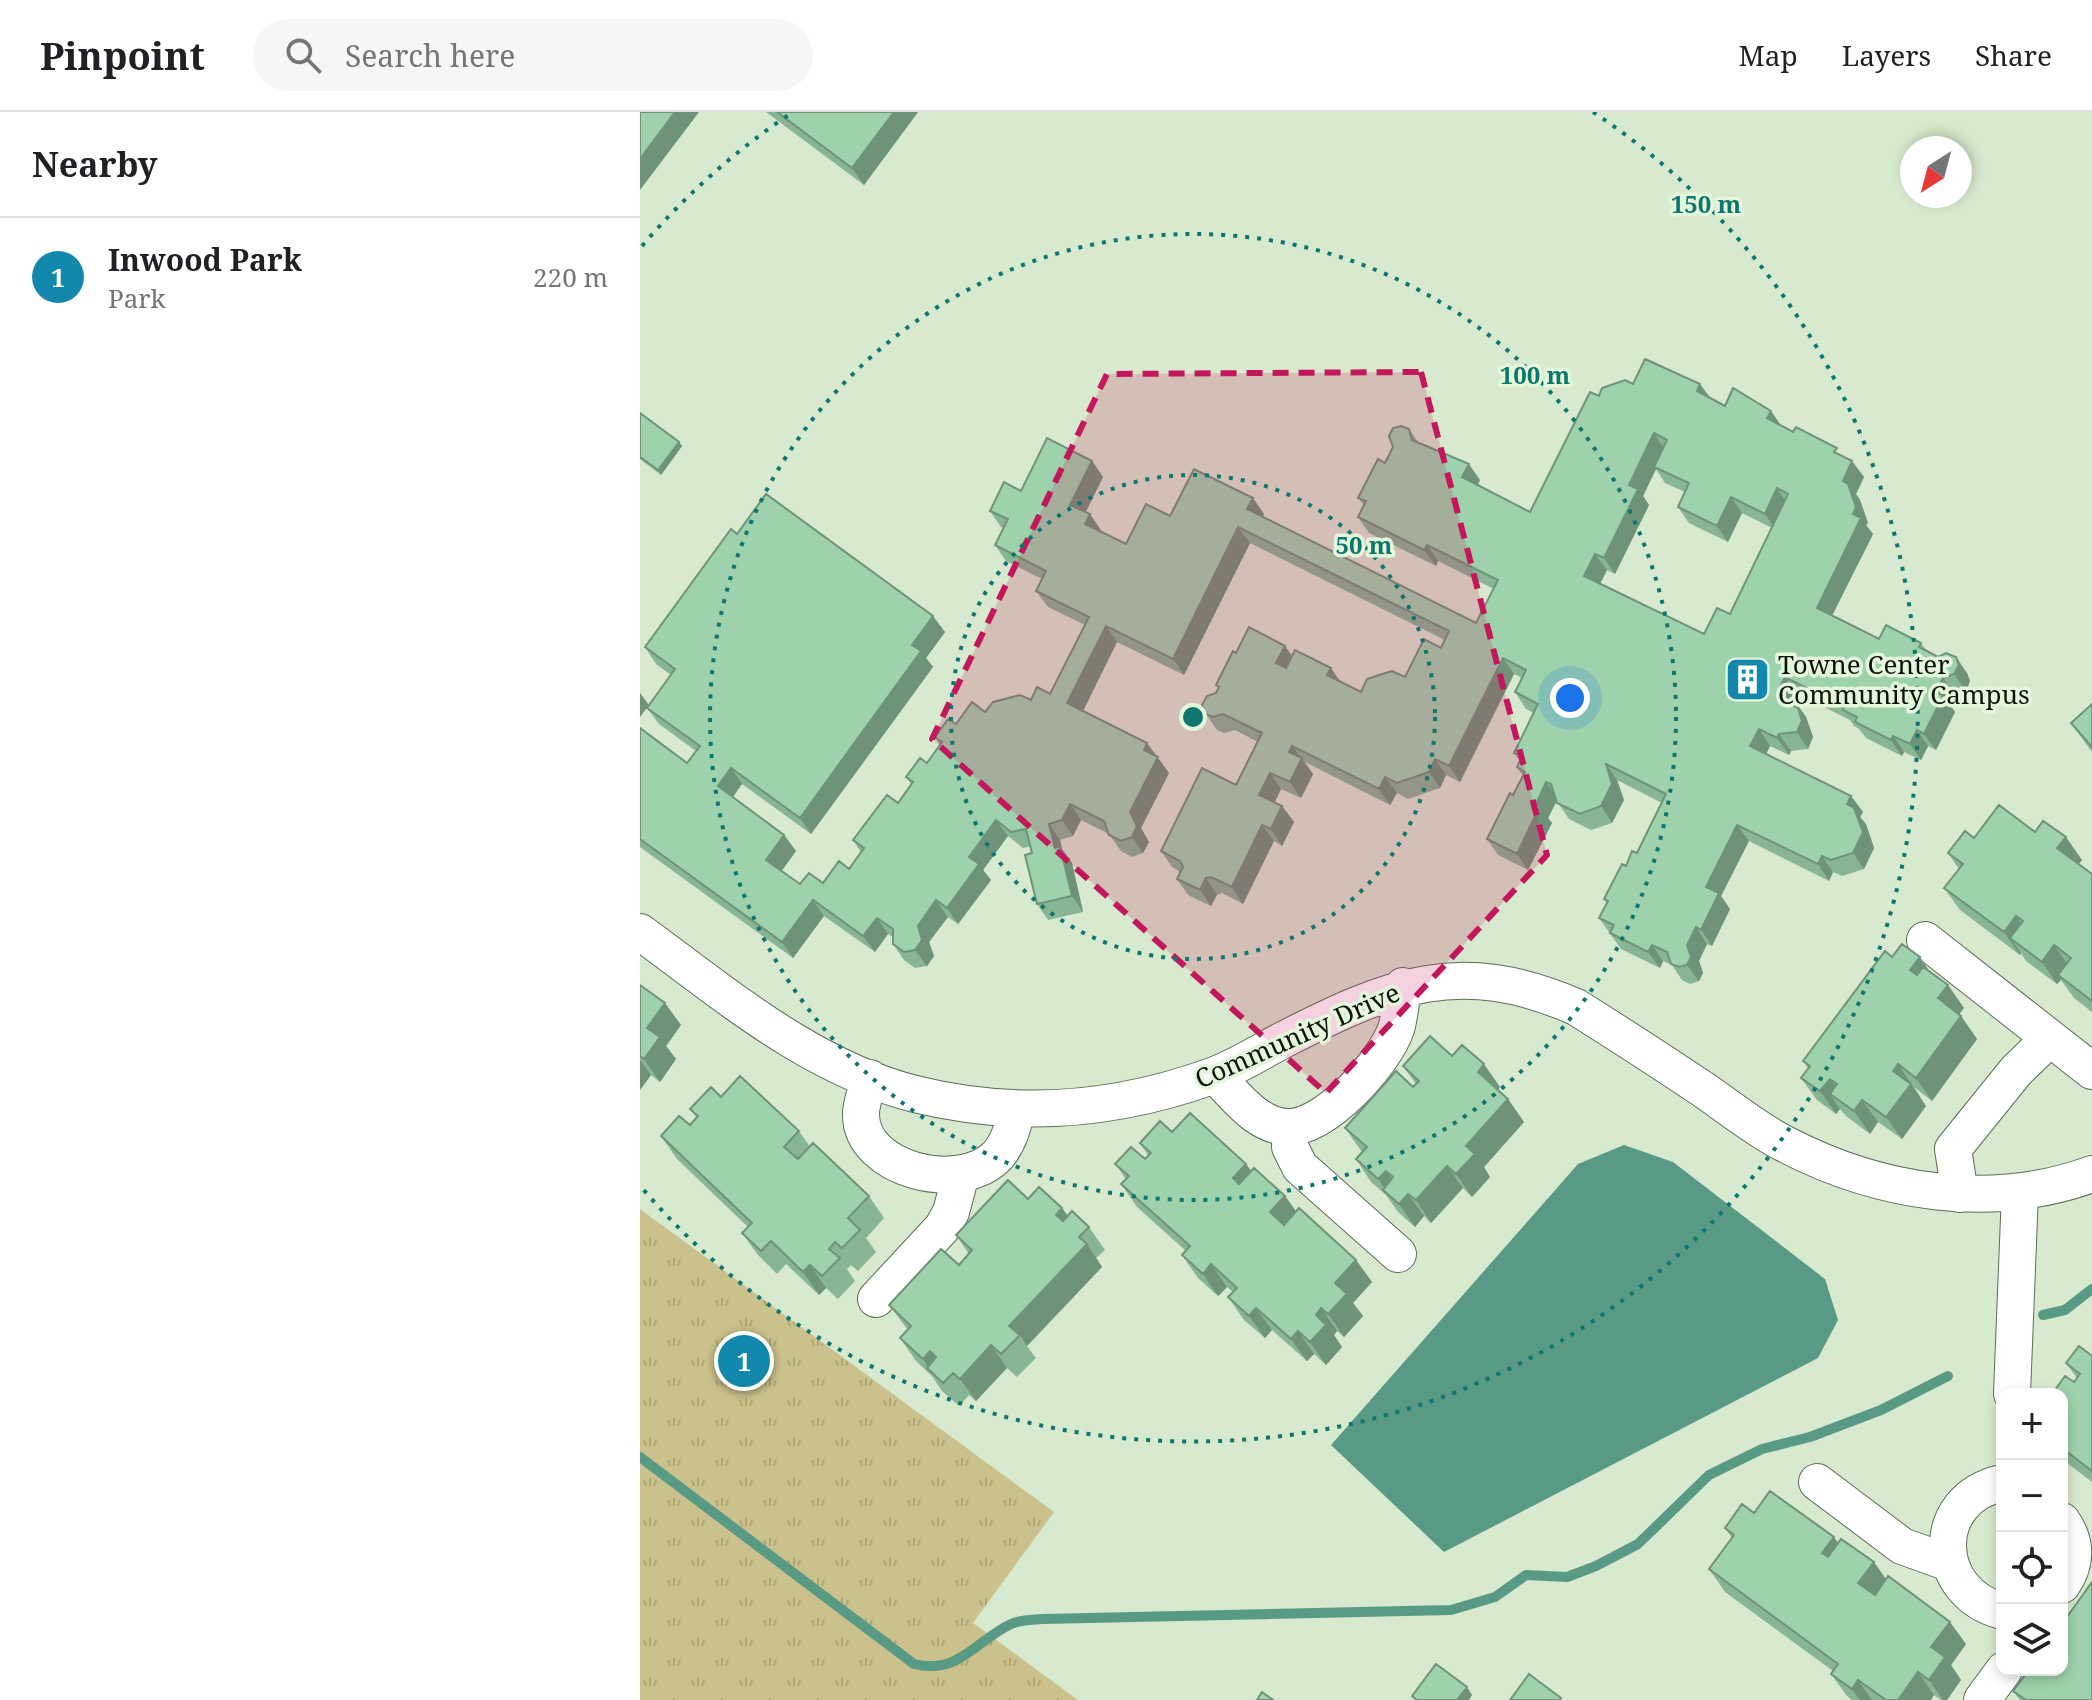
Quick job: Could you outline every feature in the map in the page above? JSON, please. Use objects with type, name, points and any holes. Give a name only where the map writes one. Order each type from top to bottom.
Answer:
[{"type":"street","name":"Community Drive","points":[[640,932],[774,1029],[841,1067],[913,1094],[1017,1110],[1066,1110],[1142,1098],[1215,1075],[1348,1007],[1403,986],[1462,979],[1544,993],[1576,1007],[1784,1144],[1859,1176],[1960,1194],[2020,1192],[2092,1174]]},
{"type":"street","points":[[1925,940],[2092,1071]]},
{"type":"street","points":[[1215,1075],[1251,1112],[1290,1127],[1335,1108],[1379,1057],[1396,1029],[1403,986]]},
{"type":"street","points":[[1960,1194],[1953,1149],[2016,1071],[2050,1038]]},
{"type":"street","points":[[870,1078],[861,1114],[869,1137],[883,1153],[921,1173],[961,1174],[984,1166],[999,1154],[1010,1137],[1017,1110]]},
{"type":"street","points":[[1290,1127],[1290,1147],[1300,1167],[1398,1254]]},
{"type":"street","points":[[876,1299],[942,1228],[951,1212],[961,1174]]},
{"type":"street","points":[[2012,1388],[2020,1192]]},
{"type":"street","points":[[1817,1482],[1902,1546],[1949,1563]]},
{"type":"street","points":[[1996,1485],[1977,1493],[1951,1521],[1946,1540],[1949,1563],[1963,1586],[1978,1601],[1996,1608]]},
{"type":"street","points":[[2068,1572],[2075,1557],[2076,1538]]},
{"type":"street","points":[[1982,1700],[2000,1676]]},
{"type":"highlighted area","points":[[1421,372],[1547,855],[1326,1093],[932,739],[1107,374]]},
{"type":"green space","points":[[640,1209],[1054,1512],[973,1623],[1078,1700],[640,1700]]},
{"type":"water","points":[[1624,1145],[1673,1162],[1825,1279],[1838,1320],[1818,1358],[1444,1552],[1331,1445],[1578,1164]]},
{"type":"building","points":[[640,112],[675,112],[640,159]]},
{"type":"building","points":[[777,112],[894,112],[852,168]]},
{"type":"building","name":"Towne Center Community Campus","points":[[1645,359],[1700,384],[1697,391],[1725,406],[1733,388],[1771,411],[1767,418],[1793,432],[1796,427],[1837,448],[1834,452],[1852,461],[1843,481],[1848,484],[1856,507],[1853,514],[1861,518],[1817,608],[1879,639],[1886,625],[1921,643],[1919,647],[1938,657],[1946,653],[1956,657],[1959,665],[1954,674],[1943,678],[1936,692],[1943,696],[1924,734],[1917,730],[1910,744],[1893,736],[1891,740],[1855,722],[1857,717],[1843,710],[1844,707],[1785,677],[1777,692],[1795,701],[1792,705],[1798,708],[1802,721],[1797,732],[1779,734],[1777,738],[1759,729],[1750,746],[1851,796],[1847,804],[1854,808],[1863,832],[1853,853],[1831,860],[1822,856],[1818,864],[1737,825],[1706,887],[1719,893],[1701,930],[1696,927],[1687,945],[1691,957],[1687,965],[1679,967],[1671,964],[1667,952],[1652,945],[1648,952],[1610,933],[1614,925],[1599,918],[1608,901],[1604,899],[1622,864],[1626,866],[1632,851],[1637,853],[1666,794],[1606,764],[1612,784],[1601,806],[1580,814],[1557,803],[1551,784],[1546,782],[1536,804],[1540,806],[1517,854],[1487,839],[1510,793],[1513,795],[1525,772],[1517,767],[1522,756],[1514,753],[1538,704],[1515,692],[1526,670],[1503,658],[1449,766],[1435,759],[1429,772],[1397,783],[1385,777],[1379,789],[1292,746],[1289,752],[1302,758],[1290,782],[1270,773],[1259,795],[1282,806],[1271,829],[1262,825],[1232,887],[1211,877],[1206,878],[1200,890],[1177,879],[1183,867],[1180,861],[1161,851],[1202,768],[1236,785],[1262,733],[1223,714],[1213,717],[1206,714],[1202,705],[1207,696],[1216,693],[1219,687],[1216,685],[1233,651],[1236,653],[1249,627],[1285,646],[1276,663],[1286,668],[1295,650],[1331,668],[1327,675],[1361,692],[1367,679],[1392,671],[1405,677],[1424,639],[1441,648],[1449,631],[1238,527],[1173,659],[1106,626],[1067,703],[1147,743],[1144,750],[1158,757],[1130,812],[1137,826],[1132,837],[1121,841],[1109,835],[1104,821],[1070,804],[1062,820],[1049,824],[1055,848],[1060,846],[1072,896],[1037,904],[1025,855],[1032,853],[1026,829],[1011,832],[996,820],[969,857],[979,864],[947,908],[936,900],[918,926],[922,940],[915,950],[904,952],[893,944],[893,929],[877,918],[863,936],[813,900],[782,942],[640,839],[640,728],[687,763],[700,746],[647,708],[675,669],[645,647],[731,529],[737,534],[766,494],[933,616],[912,645],[921,651],[800,818],[731,768],[718,786],[784,835],[766,860],[800,884],[809,873],[823,883],[839,861],[849,869],[864,848],[853,840],[887,795],[898,803],[913,782],[906,777],[920,758],[927,763],[942,742],[935,737],[948,719],[956,724],[972,702],[985,712],[993,702],[1020,695],[1031,700],[1037,687],[1050,694],[1089,617],[1036,591],[1046,571],[995,545],[1008,519],[990,511],[1004,482],[1021,491],[1047,438],[1092,461],[1070,505],[1090,514],[1085,524],[1126,544],[1146,504],[1170,516],[1194,469],[1253,498],[1247,509],[1476,623],[1498,580],[1427,545],[1424,550],[1358,517],[1366,501],[1358,498],[1378,459],[1385,463],[1393,447],[1389,436],[1393,428],[1401,426],[1409,429],[1412,440],[1469,464],[1462,477],[1530,512],[1590,392],[1599,396],[1602,388],[1625,380],[1633,384]],"holes":[[[1654,433],[1667,440],[1654,467],[1689,483],[1678,507],[1717,526],[1731,497],[1765,514],[1777,488],[1788,494],[1730,614],[1717,608],[1704,634],[1584,576],[1595,554],[1604,558],[1638,489],[1629,485]]]},
{"type":"building","points":[[640,413],[679,442],[658,470],[640,457]]},
{"type":"building","points":[[2092,704],[2092,747],[2071,723]]},
{"type":"building","points":[[1999,805],[2035,832],[2043,821],[2066,837],[2057,848],[2092,874],[2092,1001],[2058,975],[2071,958],[2054,945],[2042,962],[2010,938],[2023,921],[2016,916],[2004,932],[1944,888],[1963,864],[1948,853],[1965,831],[1974,838]]},
{"type":"building","points":[[1902,944],[1920,957],[1910,970],[1917,975],[1923,967],[1948,985],[1938,998],[1961,1016],[1916,1078],[1898,1064],[1893,1071],[1911,1084],[1886,1117],[1862,1100],[1854,1111],[1830,1094],[1837,1084],[1830,1079],[1820,1091],[1801,1078],[1810,1066],[1803,1061],[1885,951],[1892,957]]},
{"type":"building","points":[[640,985],[665,1003],[647,1028],[660,1037],[644,1059],[640,1056]]},
{"type":"building","points":[[1430,1036],[1452,1056],[1462,1045],[1484,1064],[1478,1072],[1508,1099],[1466,1146],[1475,1154],[1456,1174],[1447,1166],[1416,1200],[1408,1194],[1399,1204],[1383,1190],[1393,1177],[1386,1171],[1378,1179],[1356,1159],[1367,1147],[1345,1128],[1396,1071],[1413,1087],[1419,1081],[1403,1066]]},
{"type":"building","points":[[740,1076],[799,1131],[784,1147],[798,1159],[813,1143],[869,1196],[848,1218],[860,1230],[842,1248],[835,1242],[829,1249],[840,1258],[822,1276],[810,1265],[803,1272],[771,1241],[761,1251],[742,1233],[752,1223],[661,1136],[679,1116],[690,1125],[698,1116],[690,1109],[711,1087],[721,1097]]},
{"type":"building","points":[[1190,1113],[1246,1164],[1233,1178],[1239,1184],[1254,1168],[1285,1196],[1270,1212],[1284,1225],[1299,1208],[1356,1260],[1335,1283],[1347,1294],[1328,1314],[1321,1308],[1316,1315],[1326,1325],[1310,1342],[1298,1331],[1291,1339],[1256,1308],[1249,1316],[1228,1297],[1237,1288],[1211,1264],[1203,1274],[1182,1255],[1190,1246],[1121,1184],[1129,1176],[1115,1164],[1131,1147],[1145,1159],[1151,1153],[1140,1143],[1160,1121],[1172,1132]]},
{"type":"building","points":[[1008,1180],[1028,1199],[1039,1187],[1062,1208],[1056,1215],[1063,1221],[1072,1211],[1089,1227],[1079,1237],[1087,1244],[1009,1326],[1020,1335],[1001,1354],[991,1345],[960,1379],[953,1373],[943,1383],[927,1368],[936,1357],[930,1351],[923,1359],[900,1338],[911,1326],[889,1305],[941,1249],[959,1265],[972,1250],[956,1235]]},
{"type":"building","points":[[2079,1346],[2092,1356],[2092,1471],[2068,1453],[2068,1388],[2056,1388],[2065,1376],[2074,1382],[2080,1374],[2066,1363]]},
{"type":"building","points":[[1770,1491],[1834,1537],[1822,1553],[1828,1557],[1841,1539],[1874,1562],[1858,1583],[1875,1595],[1888,1576],[1950,1622],[1931,1647],[1945,1657],[1929,1680],[1918,1672],[1898,1700],[1886,1700],[1858,1680],[1852,1689],[1831,1674],[1838,1664],[1709,1569],[1734,1535],[1725,1528],[1742,1504],[1754,1513]]},
{"type":"building","points":[[2092,1582],[2092,1700],[2026,1700],[2013,1691],[2024,1676],[2068,1676],[2068,1616]]},
{"type":"building","points":[[1436,1664],[1467,1687],[1457,1700],[1417,1700],[1412,1696]]},
{"type":"building","points":[[1529,1674],[1561,1698],[1560,1700],[1510,1700]]},
{"type":"building","points":[[1262,1692],[1273,1700],[1257,1700]]},
{"type":"waterway","points":[[2043,1315],[2065,1310],[2092,1289]]},
{"type":"waterway","points":[[640,1457],[914,1664],[930,1666],[955,1661],[998,1631],[1022,1621],[1451,1610],[1495,1597],[1526,1575],[1567,1577],[1638,1544],[1709,1475],[1762,1449],[1810,1437],[1881,1410],[1948,1376]]},
{"type":"place","name":"Towne Center Community Campus","points":[[1747,679]]},
{"type":"place","name":"Inwood Park","points":[[744,1361]]}]
